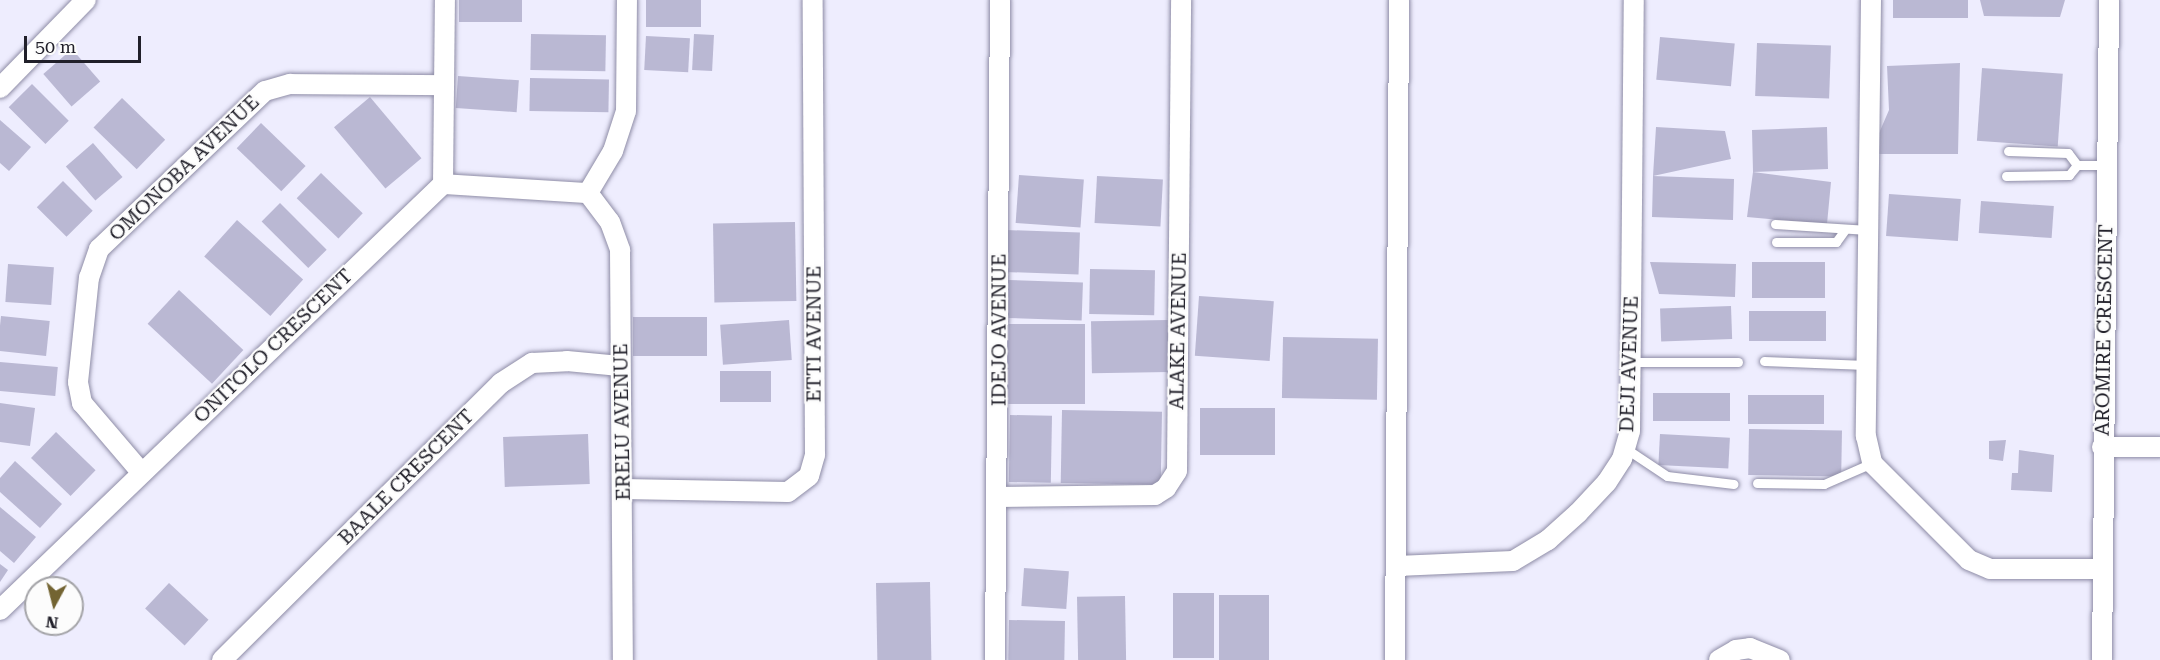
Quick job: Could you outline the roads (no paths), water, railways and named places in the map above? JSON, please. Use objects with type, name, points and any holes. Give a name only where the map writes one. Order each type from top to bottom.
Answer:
[{"type":"street","points":[[0,88],[86,0]]},
{"type":"street","points":[[445,0],[443,184],[588,193],[612,151],[626,111],[627,0]]},
{"type":"street","name":"ETTI AVENUE","points":[[623,489],[788,492],[809,476],[815,455],[813,0]]},
{"type":"street","name":"IDEJO AVENUE","points":[[995,660],[1000,0]]},
{"type":"street","name":"ALAKE AVENUE","points":[[998,497],[1155,495],[1166,488],[1177,471],[1181,0]]},
{"type":"street","points":[[1395,660],[1399,0]]},
{"type":"street","name":"DEJI AVENUE","points":[[1397,566],[1513,561],[1548,540],[1578,513],[1607,482],[1625,448],[1630,431],[1634,0]]},
{"type":"street","points":[[1871,0],[1866,436],[1872,463],[1970,560],[1990,569],[2102,569]]},
{"type":"street","name":"AROMIRE CRESCENT","points":[[2102,660],[2102,447],[2109,0]]},
{"type":"street","name":"OMONOBA AVENUE","points":[[141,472],[82,402],[80,392],[89,278],[99,249],[265,91],[290,84],[444,85]]},
{"type":"street","name":"ONITOLO CRESCENT","points":[[0,610],[443,184]]},
{"type":"street","name":"ERELU AVENUE","points":[[588,193],[610,222],[620,250],[623,660]]},
{"type":"street","name":"BAALE CRESCENT","points":[[222,660],[501,383],[532,363],[567,361],[620,366]]},
{"type":"street","points":[[2102,447],[2160,447]]},
{"type":"street","points":[[1719,660],[1736,650],[1750,648],[1780,660]]},
{"type":"lane","points":[[2008,151],[2068,153],[2078,165]]},
{"type":"lane","points":[[2006,176],[2069,175],[2078,165],[2107,165]]},
{"type":"lane","points":[[1775,224],[1835,225],[1844,231],[1868,230]]},
{"type":"lane","points":[[1776,242],[1836,242],[1844,231]]},
{"type":"lane","points":[[1764,361],[1866,365]]},
{"type":"lane","points":[[1631,362],[1738,362]]},
{"type":"lane","points":[[1625,448],[1667,476],[1734,484]]},
{"type":"lane","points":[[1757,483],[1824,484],[1872,463]]}]
